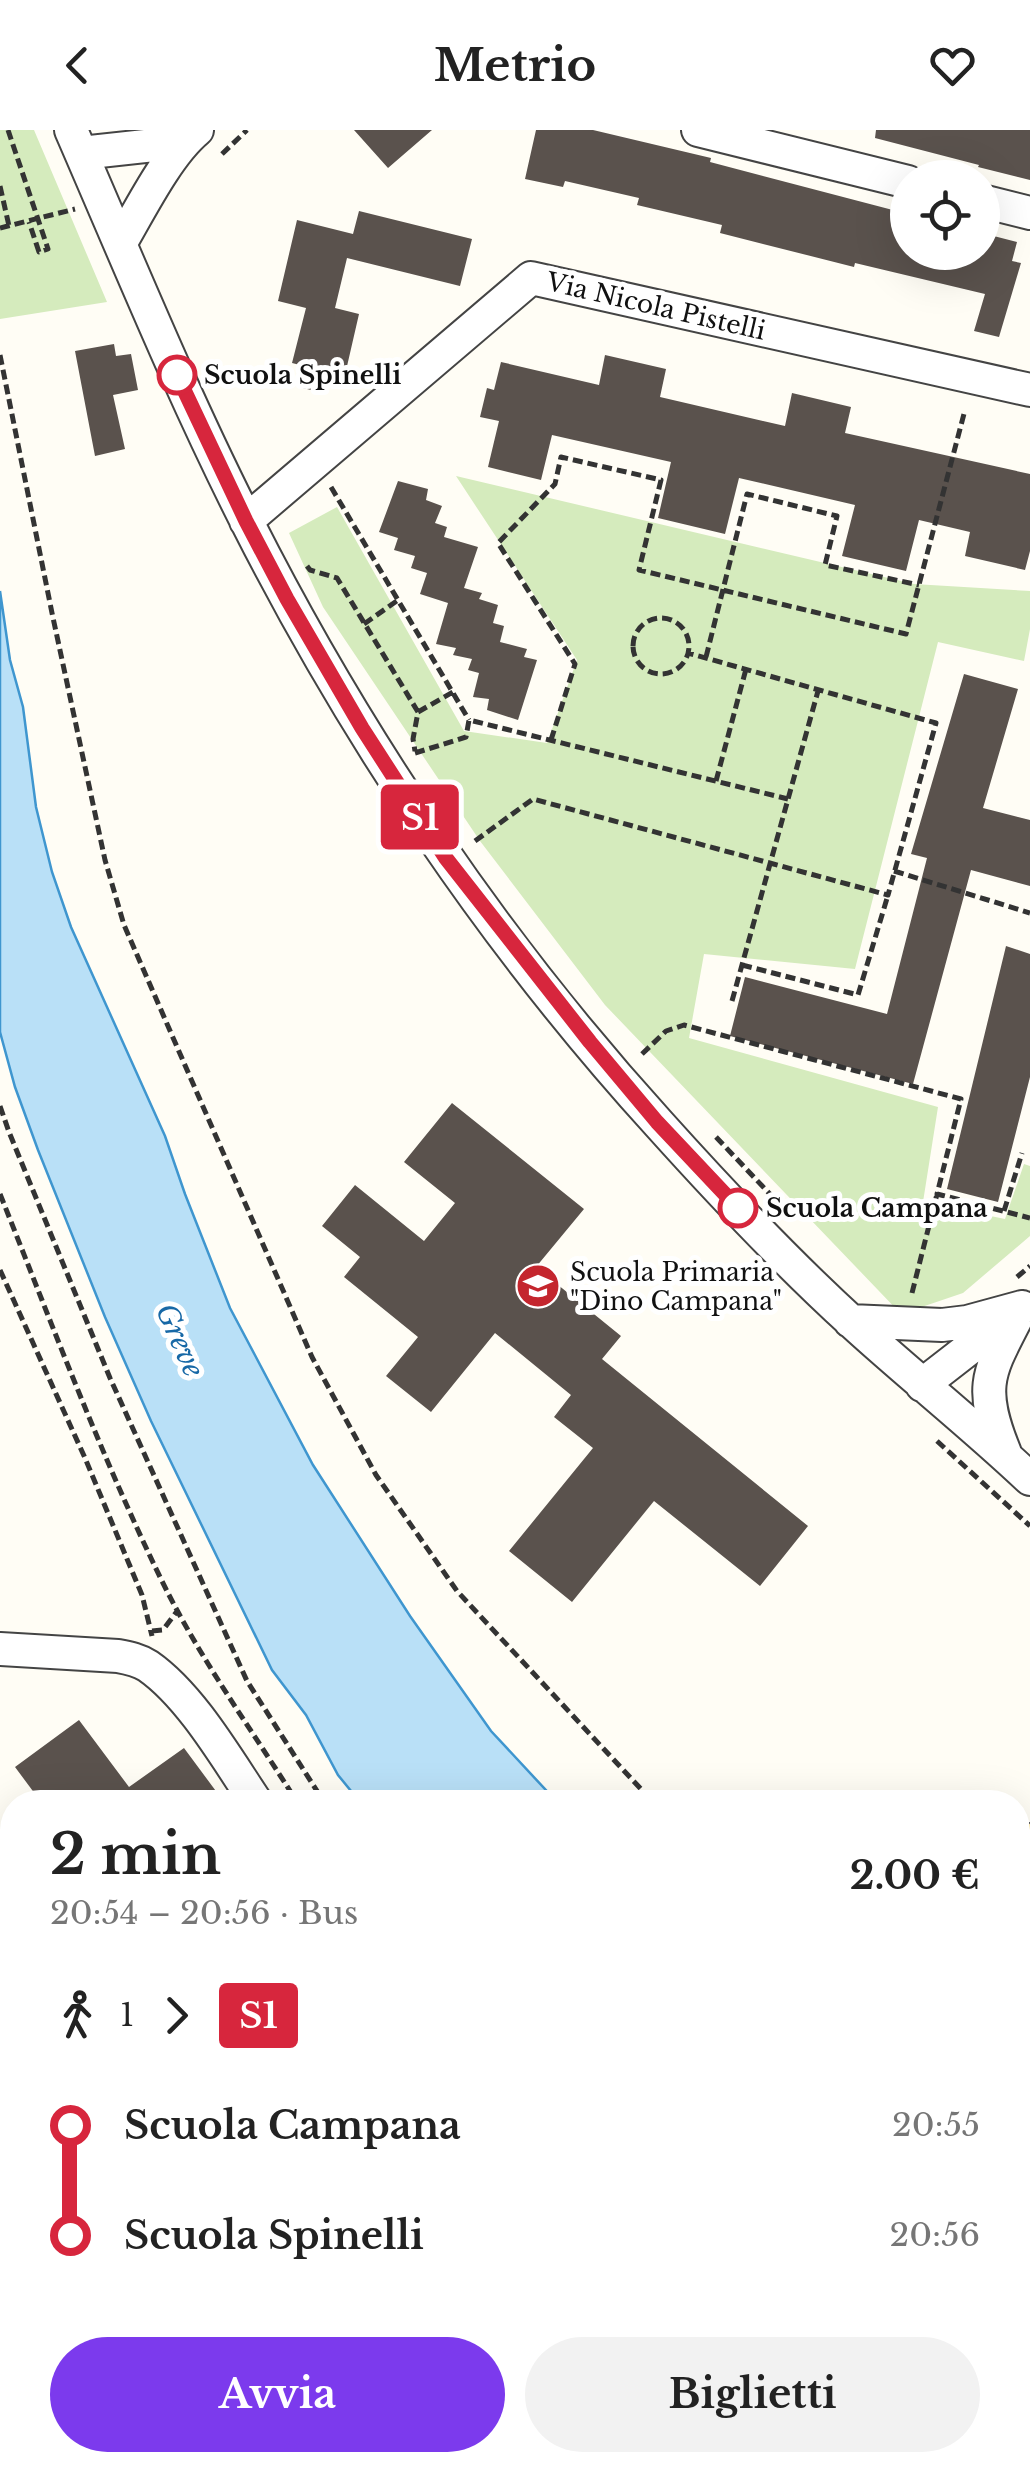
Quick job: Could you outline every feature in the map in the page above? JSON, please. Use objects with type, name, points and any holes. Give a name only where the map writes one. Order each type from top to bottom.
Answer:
[{"type":"street","points":[[698,130],[890,178]]},
{"type":"street","points":[[194,133],[154,145],[76,142],[246,521],[362,728],[445,857],[567,1015],[657,1122],[850,1321],[1018,1468]]},
{"type":"street","points":[[120,244],[160,176],[194,133]]},
{"type":"street","points":[[1000,206],[1030,213]]},
{"type":"street","name":"Via Nicola Pistelli","points":[[246,521],[531,278],[1030,390]]},
{"type":"street","points":[[850,1321],[942,1325],[967,1322],[1023,1295]]},
{"type":"street","points":[[922,1385],[1023,1295]]},
{"type":"street","points":[[1018,1468],[990,1412],[988,1388],[993,1365],[1023,1295]]},
{"type":"street","points":[[0,1650],[118,1656],[148,1666],[195,1712],[248,1790]]},
{"type":"path","points":[[8,130],[48,249],[39,252],[28,222]]},
{"type":"path","points":[[222,154],[247,130]]},
{"type":"path","points":[[0,186],[9,226]]},
{"type":"path","points":[[0,228],[76,208]]},
{"type":"path","points":[[0,355],[101,841],[124,925],[312,1357],[376,1475],[457,1591],[642,1790]]},
{"type":"path","points":[[551,740],[575,664],[498,543],[555,484],[561,457],[661,480],[639,570],[906,634],[965,410]]},
{"type":"path","points":[[300,552],[310,570],[337,578],[418,712],[415,752],[466,737],[470,720],[329,484],[319,494]]},
{"type":"path","points":[[706,658],[747,494],[837,516],[825,565],[918,585]]},
{"type":"path","points":[[364,624],[398,600]]},
{"type":"path","points":[[665,618],[682,626],[687,634],[688,653],[678,668],[653,673],[638,662],[634,637],[646,622],[665,618]]},
{"type":"path","points":[[688,653],[936,723],[858,995],[742,964]]},
{"type":"path","points":[[716,781],[746,669]]},
{"type":"path","points":[[732,1001],[818,690]]},
{"type":"path","points":[[418,712],[453,692]]},
{"type":"path","points":[[470,720],[788,799]]},
{"type":"path","points":[[467,829],[475,841],[533,799],[888,895]]},
{"type":"path","points":[[894,871],[1030,913]]},
{"type":"path","points":[[642,1054],[666,1032],[684,1025],[961,1099],[908,1310]]},
{"type":"path","points":[[632,1043],[652,1066]]},
{"type":"path","points":[[0,1106],[110,1378],[247,1681],[316,1790]]},
{"type":"path","points":[[708,1128],[784,1209]]},
{"type":"path","points":[[1004,1211],[1022,1154]]},
{"type":"path","points":[[0,1194],[162,1582],[289,1790]]},
{"type":"path","points":[[937,1194],[1030,1218]]},
{"type":"path","points":[[1023,1295],[1030,1266]]},
{"type":"path","points":[[0,1270],[99,1492],[142,1595],[152,1631],[164,1630],[178,1610]]},
{"type":"green space","points":[[0,130],[34,130],[107,302],[0,319]]},
{"type":"green space","points":[[456,476],[914,584],[1030,591],[1030,629],[1024,661],[938,642],[855,969],[704,954],[689,1038],[938,1107],[923,1202],[1005,1219],[1024,1164],[1030,1166],[1030,1236],[963,1293],[901,1314],[605,1005],[480,841],[323,607],[289,533],[337,507],[464,731],[547,743],[577,660]]},
{"type":"water","name":"Greve","points":[[0,591],[10,660],[23,707],[36,807],[52,872],[71,927],[165,1136],[230,1308],[313,1465],[410,1616],[491,1731],[546,1790],[350,1790],[338,1775],[306,1715],[272,1670],[151,1421],[38,1150],[0,1032]]},
{"type":"building","points":[[354,130],[432,130],[388,168]]},
{"type":"building","points":[[536,130],[593,130],[711,158],[710,162],[890,209],[890,270],[1000,270],[1000,238],[1017,242],[1012,261],[1021,263],[999,337],[974,331],[985,294],[855,263],[854,267],[720,233],[722,225],[637,205],[639,198],[565,181],[563,187],[525,179]]},
{"type":"building","points":[[876,130],[1030,130],[1030,180],[1000,172],[1000,160],[960,160],[875,138]]},
{"type":"building","points":[[359,211],[472,239],[460,286],[347,258],[335,308],[359,314],[342,388],[325,384],[323,393],[299,387],[304,366],[292,363],[306,308],[278,301],[297,220],[353,234]]},
{"type":"building","points":[[114,344],[116,356],[131,354],[138,390],[113,395],[125,449],[95,456],[75,351]]},
{"type":"building","points":[[605,355],[666,369],[660,397],[785,426],[792,393],[851,407],[845,433],[1030,474],[1030,551],[1025,570],[965,556],[970,532],[919,520],[906,571],[842,556],[855,505],[739,478],[725,534],[658,518],[671,462],[552,435],[541,480],[488,467],[499,421],[480,417],[487,388],[494,390],[501,362],[599,385]]},
{"type":"building","points":[[398,481],[428,489],[426,500],[442,506],[435,523],[447,527],[444,537],[478,547],[464,588],[482,593],[479,599],[498,605],[493,623],[504,626],[500,642],[527,649],[524,657],[537,660],[518,720],[487,710],[489,699],[473,697],[479,673],[468,670],[472,659],[453,655],[456,648],[436,644],[448,603],[420,594],[427,573],[411,568],[415,556],[394,550],[398,538],[379,532]]},
{"type":"building","points":[[964,674],[1018,689],[983,808],[1030,820],[1030,886],[971,870],[913,1084],[730,1036],[745,977],[887,1014],[927,858],[911,854]]},
{"type":"building","points":[[1006,946],[1030,954],[1030,1077],[998,1202],[947,1189]]},
{"type":"building","points":[[452,1103],[584,1209],[536,1267],[621,1336],[602,1359],[808,1526],[760,1586],[654,1501],[572,1602],[509,1551],[593,1448],[554,1417],[571,1395],[495,1333],[431,1412],[386,1376],[418,1337],[344,1277],[360,1257],[322,1226],[355,1185],[424,1241],[455,1203],[404,1162]]},
{"type":"building","points":[[79,1720],[129,1787],[184,1748],[215,1790],[32,1790],[15,1767]]},
{"type":"bus line","name":"S1","points":[[177,375],[287,599],[362,728],[445,857],[590,1042],[657,1122],[738,1208]]},
{"type":"place","name":"Scuola Spinelli","points":[[177,375]]},
{"type":"place","name":"Scuola Campana","points":[[738,1208]]},
{"type":"place","name":"Scuola Primaria \"Dino Campana\"","points":[[538,1286]]}]
